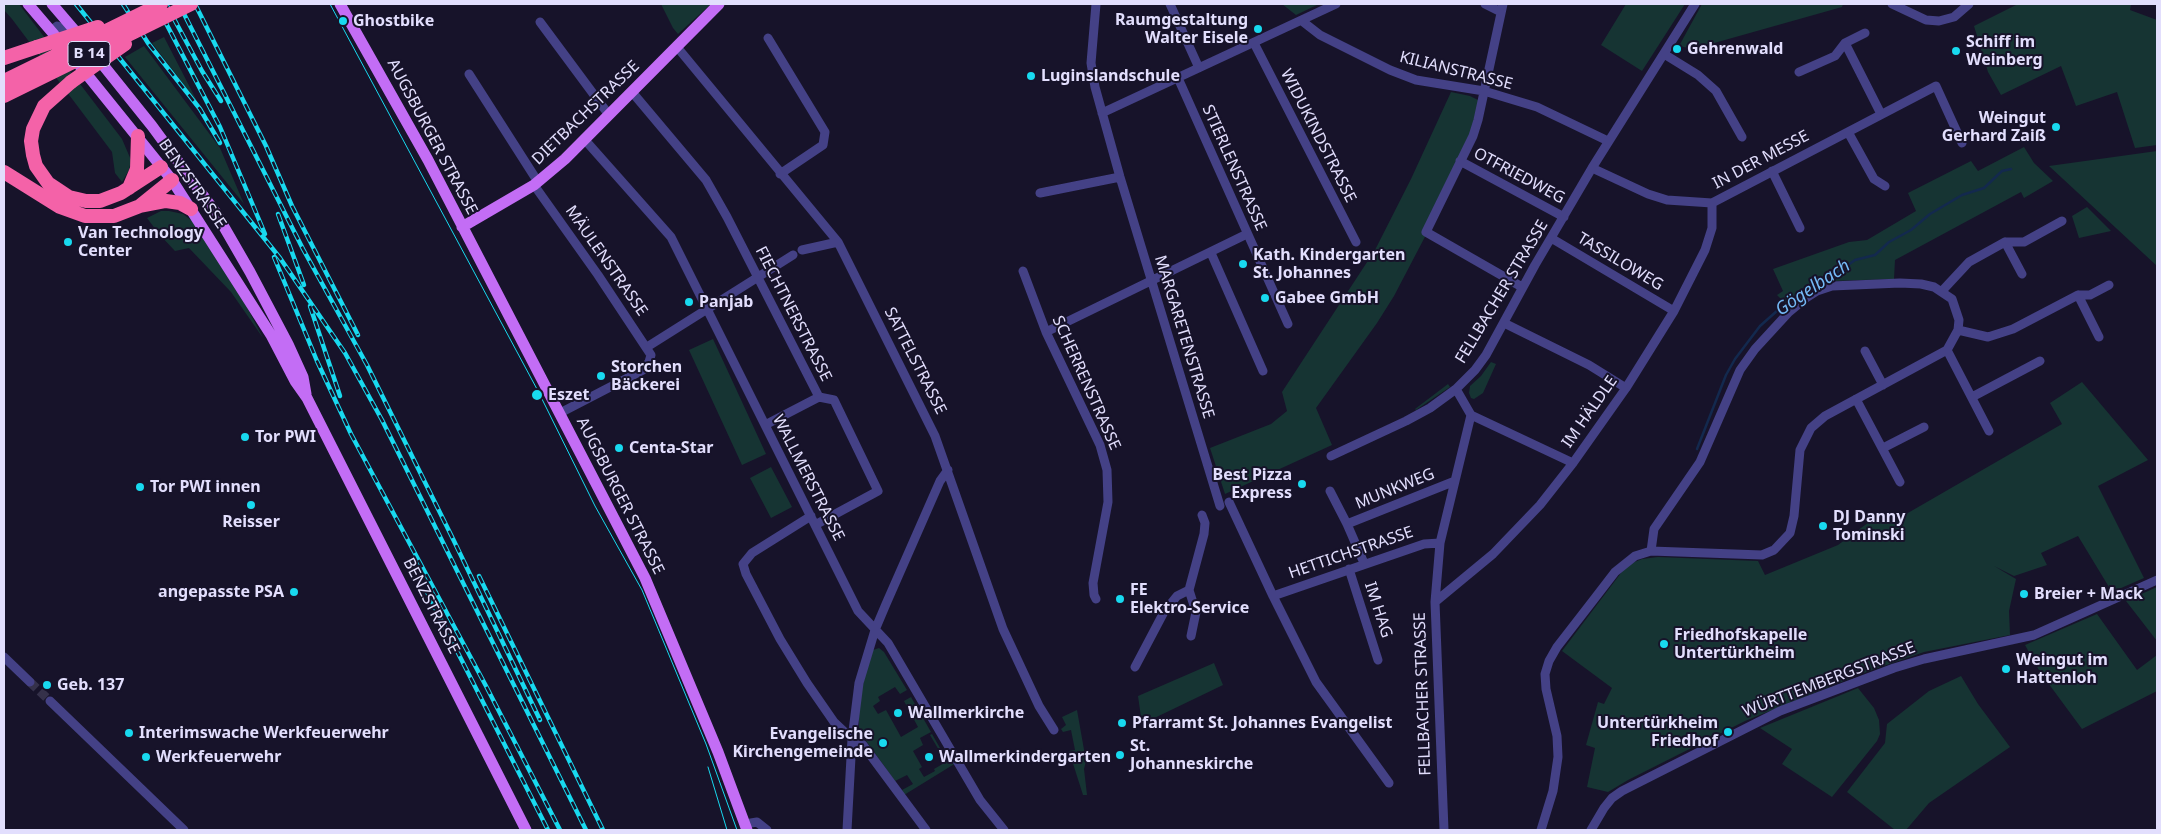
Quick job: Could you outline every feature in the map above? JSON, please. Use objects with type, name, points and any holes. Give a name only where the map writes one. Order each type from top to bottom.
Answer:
[{"type":"highway","name":"B 14","points":[[4,80],[161,4]]},
{"type":"highway","name":"B 14","points":[[4,96],[191,4]]},
{"type":"highway","name":"B 14","points":[[4,58],[146,11]]},
{"type":"highway","name":"B 14","points":[[128,188],[115,196],[100,201],[86,201],[69,197],[54,188],[36,166],[32,148],[32,135],[36,119],[44,106],[70,82],[174,12]]},
{"type":"highway","points":[[128,188],[137,169],[138,136]]},
{"type":"highway","points":[[128,188],[162,167]]},
{"type":"highway","points":[[4,172],[60,207],[80,215],[92,217],[109,216],[140,206],[169,201],[180,203],[191,209]]},
{"type":"highway","points":[[140,206],[172,180]]},
{"type":"main road","name":"BENZSTRASSE","points":[[28,4],[138,136],[172,180],[271,335],[295,382],[307,398],[526,830]]},
{"type":"main road","name":"BENZSTRASSE","points":[[52,4],[152,126],[216,213],[297,361],[303,377],[307,398]]},
{"type":"main road","name":"AUGSBURGER STRASSE","points":[[340,4],[405,118],[560,413],[655,601],[746,827]]},
{"type":"main road","name":"DIETBACHSTRASSE","points":[[462,227],[536,183],[585,140],[719,4]]},
{"type":"main road","points":[[138,136],[150,139],[152,126]]},
{"type":"main road","points":[[162,167],[180,163]]},
{"type":"main road","points":[[172,180],[180,163]]},
{"type":"street","name":"MARGARETENSTRASSE","points":[[1096,4],[1091,63],[1095,87],[1151,280],[1225,504],[1316,682],[1389,782]]},
{"type":"street","points":[[1170,4],[1199,68]]},
{"type":"street","points":[[1102,113],[1336,4]]},
{"type":"street","points":[[1485,4],[1502,8],[1473,136],[1426,232],[1522,288]]},
{"type":"street","name":"FELLBACHER STRASSE","points":[[1332,456],[1406,422],[1456,389],[1476,370],[1608,141],[1695,4]]},
{"type":"street","points":[[1892,4],[1926,20],[1939,22],[1954,17],[1969,4]]},
{"type":"street","name":"KILIANSTRASSE","points":[[1302,21],[1320,35],[1390,70],[1416,80],[1484,91],[1537,107],[1608,141]]},
{"type":"street","points":[[540,22],[609,115]]},
{"type":"street","points":[[49,66],[53,62],[55,52],[52,32],[54,28],[60,26],[79,35]]},
{"type":"street","points":[[1799,72],[1835,56],[1845,43],[1865,33]]},
{"type":"street","points":[[768,38],[825,132],[823,145],[780,174]]},
{"type":"street","name":"WIDUKINDSTRASSE","points":[[1254,43],[1356,242]]},
{"type":"street","points":[[1845,43],[1881,114]]},
{"type":"street","name":"SATTELSTRASSE","points":[[677,47],[838,242],[935,436],[1003,629],[1039,706],[1054,730]]},
{"type":"street","points":[[1664,54],[1698,75],[1716,91],[1742,136]]},
{"type":"street","points":[[4,88],[49,66],[68,64],[86,74]]},
{"type":"street","name":"MÄULENSTRASSE","points":[[469,74],[536,183],[649,351]]},
{"type":"street","name":"STIERLENSTRASSE","points":[[1178,78],[1246,234],[1288,324]]},
{"type":"street","name":"IN DER MESSE","points":[[1592,168],[1648,194],[1667,200],[1689,203],[1712,203],[1936,86],[1962,143]]},
{"type":"street","name":"FIECHTNERSTRASSE","points":[[632,92],[706,180],[819,398],[834,400],[878,491],[815,525]]},
{"type":"street","points":[[1848,132],[1874,179],[1885,186]]},
{"type":"street","name":"WALLMERSTRASSE","points":[[585,140],[671,237],[858,611],[888,643],[980,800],[1004,830]]},
{"type":"street","name":"OTFRIEDWEG","points":[[1460,161],[1564,217]]},
{"type":"street","points":[[1772,171],[1800,228]]},
{"type":"street","points":[[1040,193],[1120,177]]},
{"type":"street","name":"IM HÄLDLE","points":[[1435,602],[1493,554],[1540,505],[1573,463],[1626,388],[1674,311],[1705,250],[1712,228],[1712,203]]},
{"type":"street","points":[[1942,291],[1969,262],[2005,242],[2024,242],[2062,221]]},
{"type":"street","points":[[1046,332],[1151,280],[1211,253],[1246,234]]},
{"type":"street","name":"TASSILOWEG","points":[[1551,238],[1674,311]]},
{"type":"street","points":[[802,250],[838,242]]},
{"type":"street","points":[[2005,242],[2022,274]]},
{"type":"street","points":[[1211,253],[1263,371]]},
{"type":"street","points":[[560,413],[643,370],[649,362],[649,351],[707,308],[793,255]]},
{"type":"street","name":"SCHERRENSTRASSE","points":[[1023,271],[1046,332],[1100,445],[1106,470],[1108,502],[1093,583],[1096,599]]},
{"type":"street","points":[[1541,830],[1553,791],[1558,757],[1545,674],[1549,661],[1557,647],[1615,572],[1635,556],[1650,551],[1762,555],[1774,550],[1790,533],[1794,516],[1800,450],[1810,428],[1825,416],[1947,350],[1958,330],[1959,320],[1952,299],[1942,291],[1921,284],[1832,286],[1818,291],[1789,312],[1755,349],[1740,370],[1700,462],[1654,530],[1650,551]]},
{"type":"street","points":[[1958,330],[1988,337],[2013,329],[2078,295],[2090,295],[2109,285]]},
{"type":"street","points":[[2078,295],[2099,337]]},
{"type":"street","points":[[1504,323],[1589,365],[1626,388]]},
{"type":"street","points":[[1947,350],[1989,431]]},
{"type":"street","points":[[1865,351],[1883,384]]},
{"type":"street","points":[[1972,397],[2040,361]]},
{"type":"street","points":[[1456,389],[1471,415],[1573,463]]},
{"type":"street","points":[[765,424],[819,398]]},
{"type":"street","points":[[1856,399],[1900,482]]},
{"type":"street","name":"FELLBACHER STRASSE","points":[[1444,830],[1435,602],[1440,543],[1471,415]]},
{"type":"street","points":[[1883,448],[1924,427]]},
{"type":"street","points":[[847,830],[852,739],[859,684],[875,630],[940,481],[948,470]]},
{"type":"street","name":"MUNKWEG","points":[[1347,524],[1455,481]]},
{"type":"street","name":"IM HAG","points":[[1330,491],[1364,563]]},
{"type":"street","points":[[1191,636],[1196,612],[1189,590],[1204,534],[1205,524],[1202,515]]},
{"type":"street","points":[[811,516],[752,554],[743,564],[746,574],[780,639],[806,682],[834,722],[852,739],[863,745],[926,830]]},
{"type":"street","name":"HETTICHSTRASSE","points":[[1273,596],[1364,563],[1424,544],[1440,543]]},
{"type":"street","name":"IM HAG","points":[[1349,569],[1378,660]]},
{"type":"street","name":"WÜRTTEMBERGSTRASSE","points":[[1591,830],[1612,798],[1773,714],[1894,668],[1924,659],[2034,635],[2157,580]]},
{"type":"street","points":[[1135,667],[1164,612],[1177,596],[1189,590]]},
{"type":"street","points":[[4,658],[30,682]]},
{"type":"street","points":[[50,701],[184,830]]},
{"type":"street","points":[[746,827],[757,822],[767,830]]},
{"type":"green space","points":[[4,4],[19,4],[122,139],[131,160],[129,170],[122,182],[115,173],[112,152],[4,10]]},
{"type":"green space","points":[[661,4],[711,4],[678,34]]},
{"type":"green space","points":[[1282,4],[1319,4],[1296,15]]},
{"type":"green space","points":[[1626,4],[1685,4],[1642,71],[1601,45]]},
{"type":"green space","points":[[1702,4],[1843,4],[1842,7],[1693,49],[1679,46]]},
{"type":"green space","points":[[2018,4],[2131,4],[2130,10],[2157,20],[2157,145],[2135,148],[2117,92],[2076,106],[2061,66],[2001,95],[1988,72],[1974,26]]},
{"type":"green space","points":[[164,37],[198,103],[152,43]]},
{"type":"green space","points":[[144,46],[220,148],[244,204],[125,57]]},
{"type":"green space","points":[[1451,92],[1470,96],[1478,100],[1478,120],[1428,231],[1394,296],[1316,408],[1332,445],[1225,494],[1210,448],[1271,424],[1287,411],[1282,392],[1375,250],[1411,179]]},
{"type":"green space","points":[[2024,147],[2034,163],[2053,181],[2024,198],[2021,192],[1895,260],[1894,279],[1831,281],[1816,286],[1787,305],[1777,295],[1783,291],[1773,269],[1849,242],[1867,240],[1916,211],[1908,193],[1971,161],[1978,171]]},
{"type":"green space","points":[[2157,151],[2157,266],[2049,166]]},
{"type":"green space","points":[[2087,207],[2111,231],[2079,238],[2072,216]]},
{"type":"green space","points":[[161,211],[183,214],[196,224],[237,288],[263,338],[231,292],[189,248],[175,251],[159,234],[147,218]]},
{"type":"green space","points":[[713,339],[766,454],[742,465],[689,350]]},
{"type":"green space","points":[[1491,362],[1496,364],[1483,393],[1474,399],[1471,398],[1469,393],[1470,386],[1481,376]]},
{"type":"green space","points":[[2082,382],[2148,460],[2098,486],[2144,578],[2112,592],[2078,536],[2041,553],[2047,565],[2014,576],[1994,566],[2016,579],[2009,611],[2010,635],[1924,652],[1861,674],[1745,721],[1608,792],[1587,787],[1595,748],[1586,745],[1598,702],[1604,704],[1612,688],[1562,651],[1627,565],[1642,559],[1658,557],[1758,561],[1765,575],[1838,545],[1880,514],[1894,521],[2062,424],[2050,403]]},
{"type":"green space","points":[[1448,384],[1450,387],[1415,409]]},
{"type":"green space","points":[[771,467],[792,507],[771,518],[750,478]]},
{"type":"green space","points":[[2157,587],[2157,641],[2126,601]]},
{"type":"green space","points":[[2097,614],[2137,670],[2157,655],[2157,691],[2082,729],[2040,672],[2025,645]]},
{"type":"green space","points":[[879,648],[884,652],[907,690],[900,694],[895,687],[878,697],[880,701],[873,706],[878,714],[886,710],[901,737],[918,727],[904,701],[911,697],[931,732],[920,738],[923,745],[913,751],[922,767],[919,769],[924,777],[946,762],[930,735],[932,734],[944,755],[949,753],[956,763],[904,795],[902,790],[913,784],[907,775],[895,781],[859,731],[859,701],[867,667],[873,650]]},
{"type":"green space","points":[[1214,663],[1223,685],[1142,724],[1138,696]]},
{"type":"green space","points":[[1961,676],[1978,704],[2010,747],[1929,803],[1906,830],[1895,830],[1847,792],[1885,743],[1887,724],[1929,691]]},
{"type":"green space","points":[[1858,688],[1874,708],[1879,720],[1880,734],[1877,741],[1832,797],[1782,764],[1792,749],[1760,728]]},
{"type":"green space","points":[[1077,710],[1086,761],[1084,769],[1087,795],[1083,795],[1069,751],[1075,750],[1071,730],[1063,732],[1061,729],[1066,725],[1062,717]]},
{"type":"waterway","name":"Gögelbach","points":[[1697,449],[1726,375],[1735,359],[1760,326],[1812,285],[1830,278],[1855,260],[1875,255],[1889,242],[1911,230],[1930,214],[1962,195],[1984,188],[2002,171],[2011,169]]},
{"type":"tunnel","points":[[30,682],[50,701]]},
{"type":"tram line","points":[[330,4],[538,391],[595,506],[642,590],[706,744],[737,830]]},
{"type":"tram line","points":[[708,767],[727,830]]},
{"type":"railway","points":[[76,4],[280,258],[345,353],[382,420],[586,830]]},
{"type":"railway","points":[[123,4],[148,43],[200,109],[220,143]]},
{"type":"railway","points":[[156,4],[220,127],[265,234]]},
{"type":"railway","points":[[166,4],[202,71],[221,101]]},
{"type":"railway","points":[[179,4],[303,249],[367,365],[540,720]]},
{"type":"railway","points":[[195,4],[266,146],[292,206],[358,335]]},
{"type":"railway","points":[[278,214],[304,285]]},
{"type":"railway","points":[[274,257],[317,361],[351,434],[486,686],[560,830]]},
{"type":"railway","points":[[310,306],[340,396]]},
{"type":"railway","points":[[479,576],[603,830]]},
{"type":"railway","points":[[427,592],[548,830]]},
{"type":"place","name":"Ghostbike","points":[[343,21]]},
{"type":"place","name":"Raumgestaltung Walter Eisele","points":[[1258,29]]},
{"type":"place","name":"Gehrenwald","points":[[1677,49]]},
{"type":"place","name":"Schiff im Weinberg","points":[[1956,51]]},
{"type":"place","name":"Luginslandschule","points":[[1031,76]]},
{"type":"place","name":"Weingut Gerhard Zaiß","points":[[2056,127]]},
{"type":"place","name":"Van Technology Center","points":[[68,242]]},
{"type":"place","name":"Kath. Kindergarten St. Johannes","points":[[1243,264]]},
{"type":"place","name":"Gabee GmbH","points":[[1265,298]]},
{"type":"place","name":"Panjab","points":[[689,302]]},
{"type":"place","name":"Storchen Bäckerei","points":[[601,376]]},
{"type":"place","name":"Eszet","points":[[537,395]]},
{"type":"place","name":"Tor PWI","points":[[245,437]]},
{"type":"place","name":"Centa-Star","points":[[619,448]]},
{"type":"place","name":"Best Pizza Express","points":[[1302,484]]},
{"type":"place","name":"Tor PWI innen","points":[[140,487]]},
{"type":"place","name":"Reisser","points":[[251,505]]},
{"type":"place","name":"DJ Danny Tominski","points":[[1823,526]]},
{"type":"place","name":"angepasste PSA","points":[[294,592]]},
{"type":"place","name":"Breier + Mack","points":[[2024,594]]},
{"type":"place","name":"FE Elektro-Service","points":[[1120,599]]},
{"type":"place","name":"Friedhofskapelle Untertürkheim","points":[[1664,644]]},
{"type":"place","name":"Weingut im Hattenloh","points":[[2006,669]]},
{"type":"place","name":"Geb. 137","points":[[47,685]]},
{"type":"place","name":"Wallmerkirche","points":[[898,713]]},
{"type":"place","name":"Pfarramt St. Johannes Evangelist","points":[[1122,723]]},
{"type":"place","name":"Untertürkheim Friedhof","points":[[1728,732]]},
{"type":"place","name":"Interimswache Werkfeuerwehr","points":[[129,733]]},
{"type":"place","name":"Evangelische Kirchengemeinde","points":[[883,743]]},
{"type":"place","name":"St. Johanneskirche","points":[[1120,755]]},
{"type":"place","name":"Werkfeuerwehr","points":[[146,757]]},
{"type":"place","name":"Wallmerkindergarten","points":[[929,757]]}]
